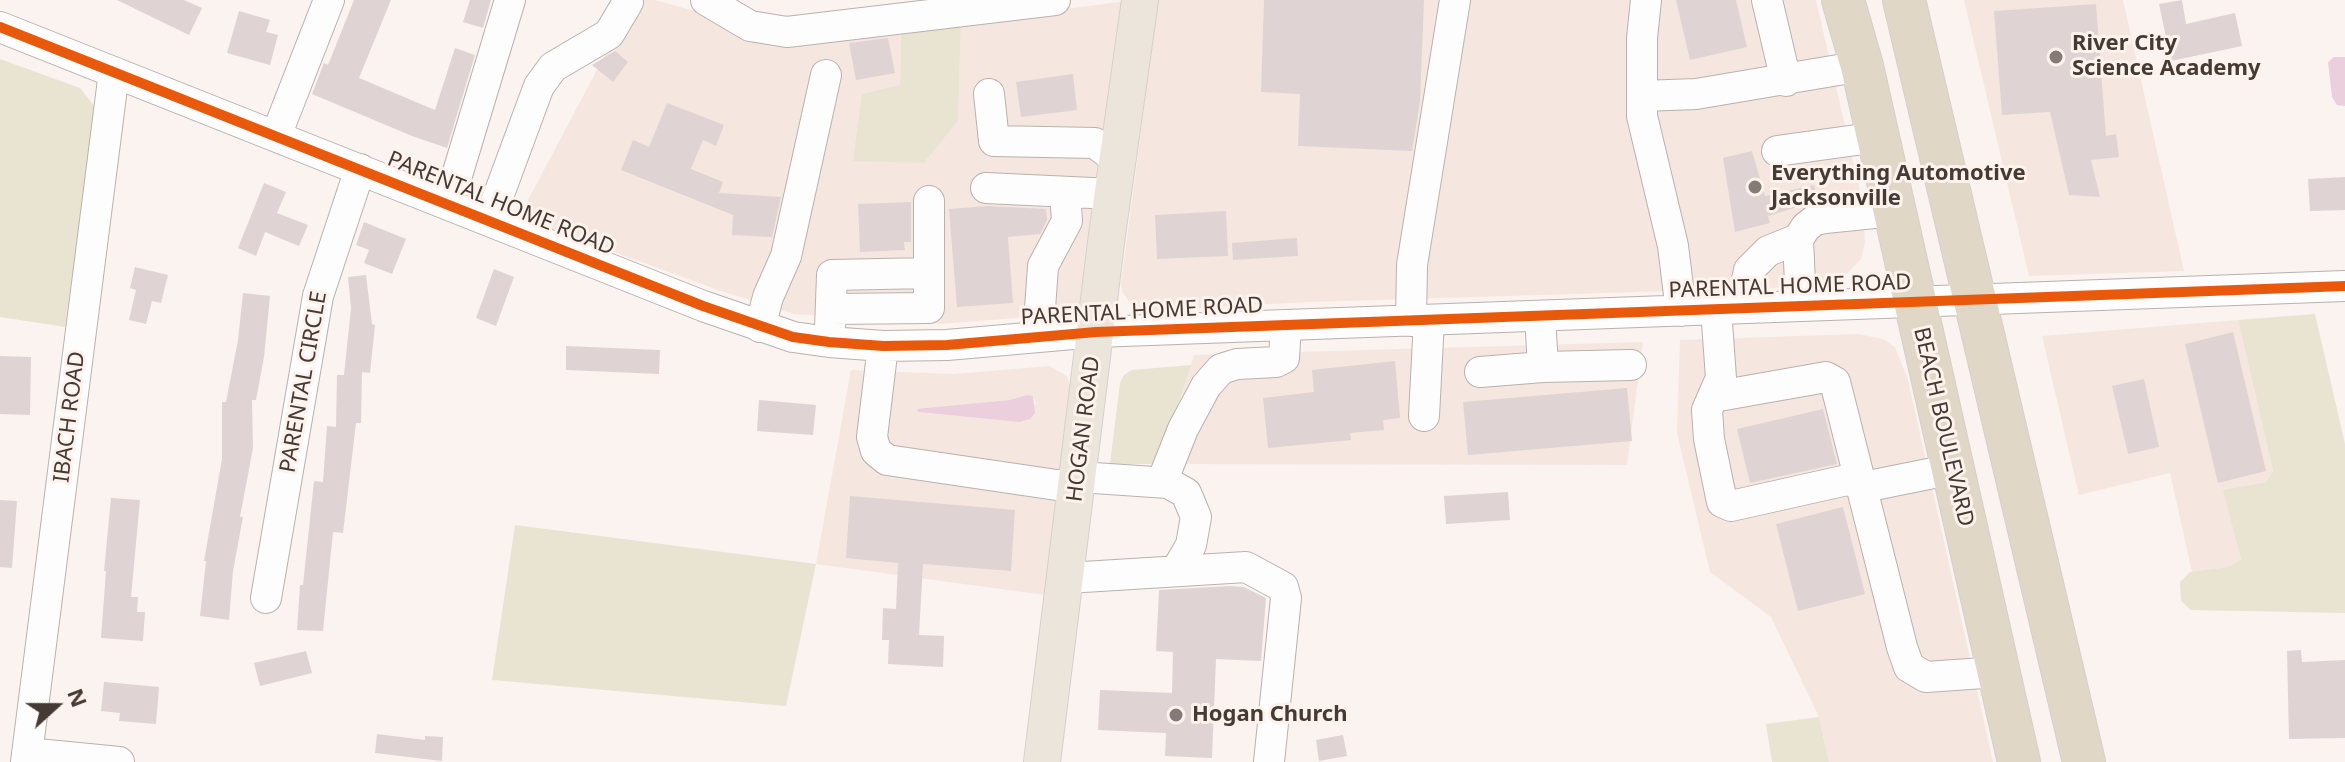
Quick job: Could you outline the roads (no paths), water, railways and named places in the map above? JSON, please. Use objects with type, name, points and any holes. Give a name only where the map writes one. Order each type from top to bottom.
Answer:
[{"type":"highway","name":"BEACH BOULEVARD","points":[[1846,0],[2019,762]]},
{"type":"highway","points":[[1904,0],[2084,762]]},
{"type":"main road","name":"HOGAN ROAD","points":[[1042,762],[1140,0]]},
{"type":"street","points":[[276,136],[329,0]]},
{"type":"street","points":[[448,205],[510,0]]},
{"type":"street","points":[[706,0],[750,26],[787,32],[891,10],[1055,0]]},
{"type":"street","points":[[1424,416],[1420,320],[1412,265],[1455,0]]},
{"type":"street","points":[[1646,0],[1642,38],[1646,140],[1675,257],[1681,311]]},
{"type":"street","points":[[1767,0],[1786,81]]},
{"type":"street","points":[[489,221],[539,86],[553,67],[609,34],[628,2]]},
{"type":"street","name":"PARENTAL HOME ROAD","points":[[0,27],[760,327],[793,337],[829,342],[917,345],[1096,332],[2345,286]]},
{"type":"street","points":[[1642,96],[1696,94],[1862,66]]},
{"type":"street","name":"IBACH ROAD","points":[[27,758],[114,72]]},
{"type":"street","points":[[760,327],[768,297],[786,256],[826,75]]},
{"type":"street","points":[[986,188],[1065,192],[1115,177],[1095,143],[994,141],[989,94]]},
{"type":"street","points":[[1777,151],[1878,137]]},
{"type":"street","name":"PARENTAL CIRCLE","points":[[266,598],[318,296],[360,169]]},
{"type":"street","points":[[1038,337],[1043,266],[1067,221],[1065,192]]},
{"type":"street","points":[[831,309],[929,308],[929,201]]},
{"type":"street","points":[[1894,211],[1815,220],[1798,239],[1768,251],[1749,270],[1729,309],[1721,378],[1707,410],[1709,439],[1722,502],[1731,506],[1847,480],[1869,486],[1953,469]]},
{"type":"street","points":[[1798,239],[1801,306]]},
{"type":"street","points":[[829,342],[832,275],[928,273]]},
{"type":"street","points":[[897,274],[917,345]]},
{"type":"street","points":[[1540,316],[1543,367]]},
{"type":"street","points":[[1162,482],[1183,429],[1206,386],[1221,369],[1237,364],[1276,362],[1284,358],[1286,325]]},
{"type":"street","points":[[883,346],[872,437],[876,451],[887,460],[1078,482],[1168,483],[1186,493],[1196,517],[1191,545],[1176,571]]},
{"type":"street","points":[[1480,372],[1631,365]]},
{"type":"street","points":[[1713,397],[1826,377],[1835,382],[1909,667],[1926,677],[1998,672]]},
{"type":"street","points":[[1067,578],[1246,567],[1283,587],[1286,598],[1269,762]]},
{"type":"street","points":[[27,758],[119,762]]},
{"type":"place","name":"River City Science Academy","points":[[2056,57]]},
{"type":"place","name":"Everything Automotive Jacksonville","points":[[1755,187]]},
{"type":"place","name":"Hogan Church","points":[[1176,715]]}]
